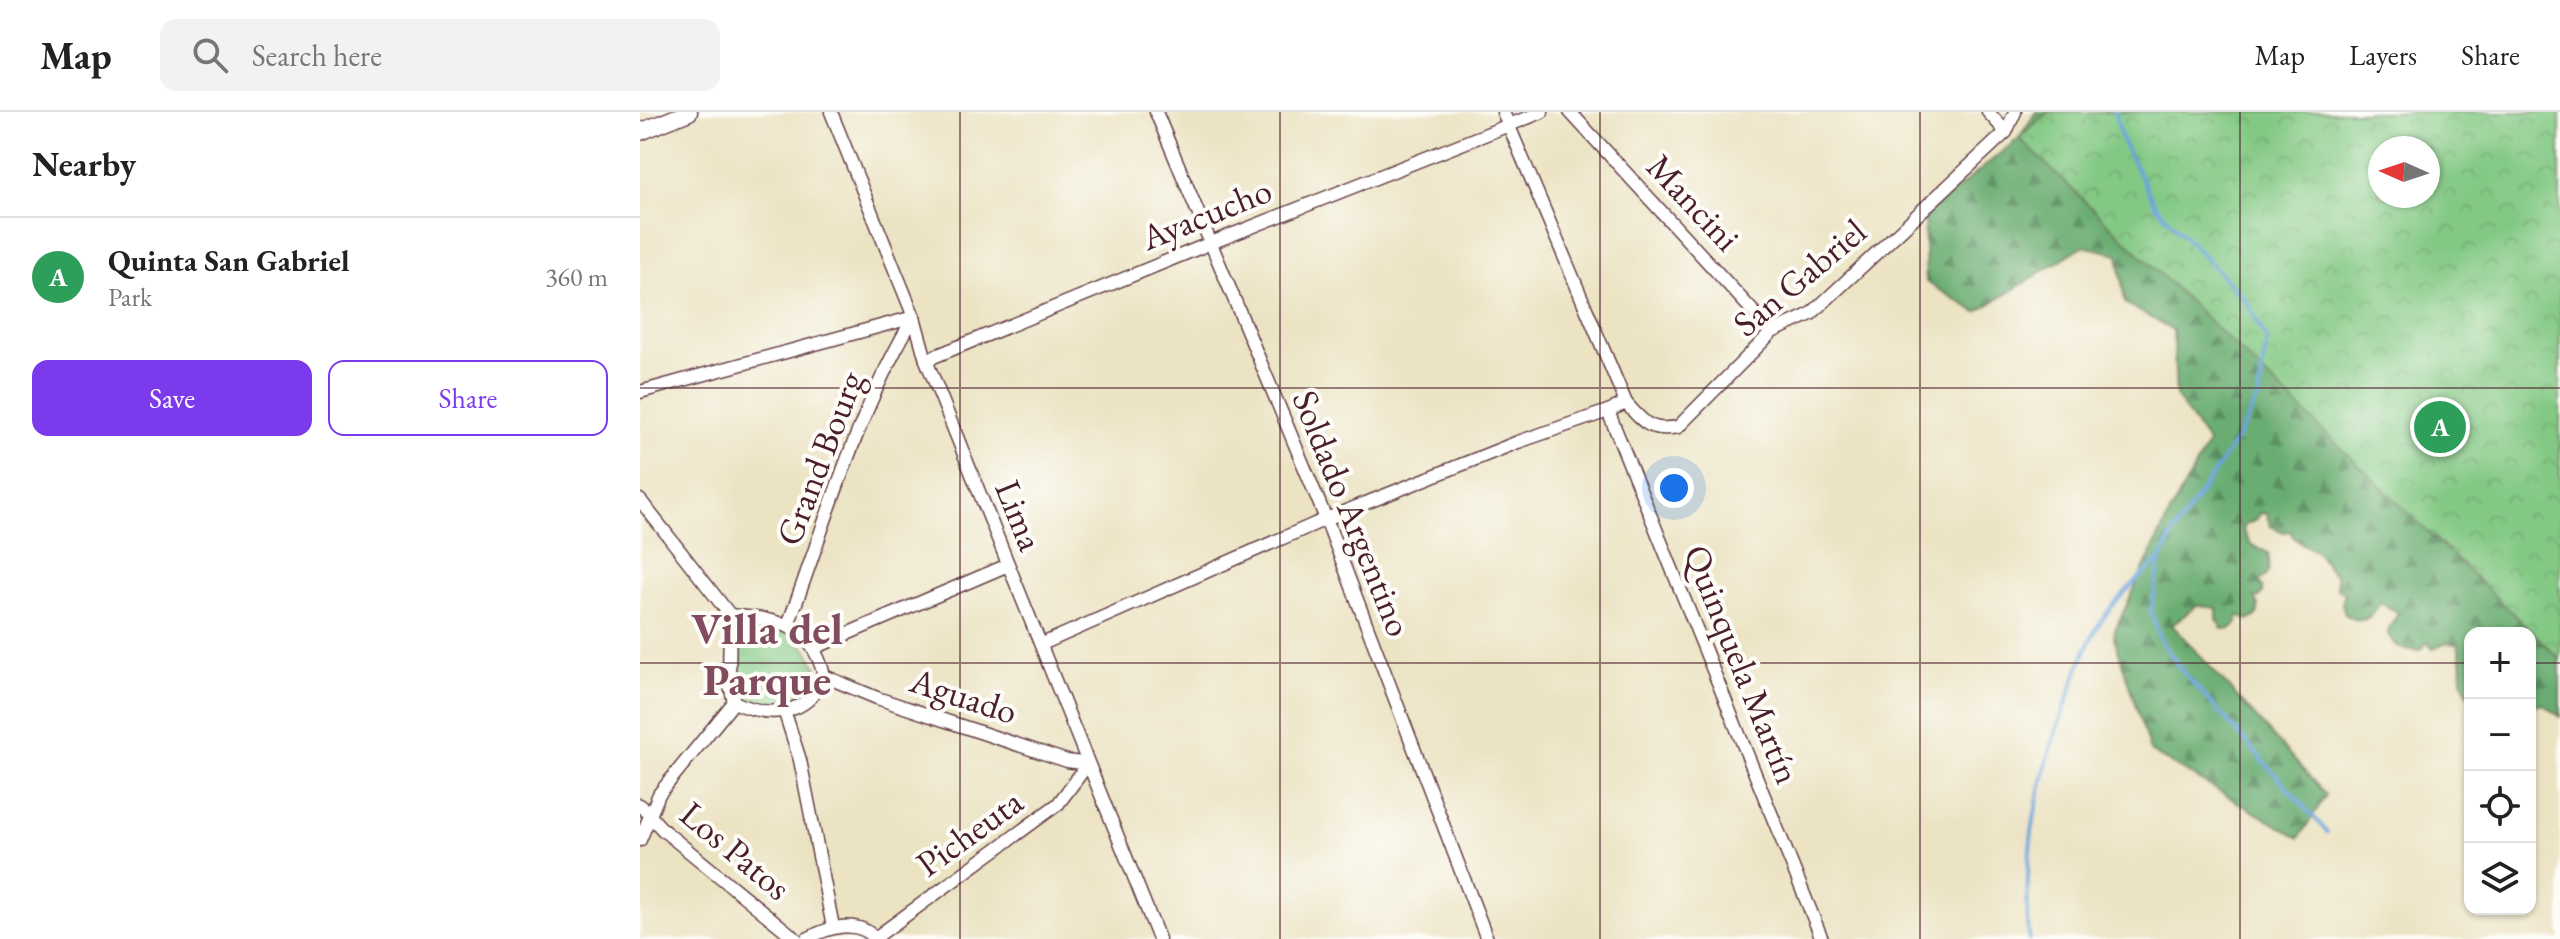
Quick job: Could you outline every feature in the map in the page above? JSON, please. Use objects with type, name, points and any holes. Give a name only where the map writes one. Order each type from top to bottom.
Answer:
[{"type":"street","points":[[640,132],[689,112]]},
{"type":"street","name":"Lima","points":[[831,112],[914,317],[926,360],[1159,939]]},
{"type":"street","name":"Soldado Argentino","points":[[1156,112],[1326,519],[1487,939]]},
{"type":"street","name":"Ayacucho","points":[[926,360],[1506,118],[1542,112]]},
{"type":"street","name":"Mancini","points":[[1570,112],[1772,332]]},
{"type":"street","points":[[1988,112],[2006,132],[2015,112]]},
{"type":"street","points":[[1042,644],[1326,519],[1518,442],[1626,403],[1506,118]]},
{"type":"street","name":"San Gabriel","points":[[1626,403],[1646,425],[1663,429],[1678,427],[1772,332],[1811,314],[2006,132]]},
{"type":"street","points":[[640,392],[914,317]]},
{"type":"street","name":"Grand Bourg","points":[[788,625],[868,410],[895,349],[914,317]]},
{"type":"street","name":"Quinquela Martín","points":[[1608,411],[1822,939]]},
{"type":"street","points":[[640,500],[730,615],[729,681],[734,702]]},
{"type":"street","points":[[814,648],[1008,565]]},
{"type":"street","points":[[730,615],[788,625],[802,634],[814,648],[824,676],[812,696],[785,713],[767,713],[734,702]]},
{"type":"street","name":"Aguado","points":[[824,676],[891,703],[1067,761],[1088,764]]},
{"type":"street","points":[[640,840],[644,810],[734,702]]},
{"type":"street","points":[[785,713],[800,760],[833,927]]},
{"type":"street","name":"Picheuta","points":[[876,939],[1058,804],[1088,764]]},
{"type":"street","name":"Los Patos","points":[[644,810],[663,830],[796,939]]},
{"type":"street","points":[[807,939],[833,927],[854,927],[868,931],[876,939]]},
{"type":"green space","points":[[2036,112],[2443,112],[2560,400],[2560,717],[2543,704],[2536,706],[2536,627],[2464,627],[2464,684],[2457,644],[2447,643],[2433,649],[2427,642],[2421,650],[2402,648],[2388,634],[2398,612],[2380,603],[2365,619],[2356,620],[2345,614],[2342,603],[2345,593],[2337,589],[2336,575],[2320,556],[2298,541],[2290,531],[2284,532],[2270,526],[2267,514],[2259,513],[2256,520],[2245,525],[2243,530],[2250,544],[2268,553],[2268,573],[2258,581],[2263,592],[2261,597],[2255,598],[2259,606],[2257,616],[2247,620],[2238,615],[2237,623],[2230,629],[2222,629],[2217,608],[2197,605],[2172,625],[2326,795],[2299,838],[2150,751],[2113,634],[2172,509],[2208,443],[2176,397],[2173,330],[2125,303],[2118,254],[2083,246],[1977,312],[1926,282],[1924,216],[2019,138]]},
{"type":"green space","points":[[2048,112],[2560,112],[2560,659],[2536,636],[2536,627],[2527,627],[2019,138]]},
{"type":"green space","points":[[736,620],[775,627],[802,644],[817,668],[813,682],[805,693],[780,705],[766,707],[742,699],[735,690],[733,676]]},
{"type":"waterway","points":[[2115,112],[2122,140],[2155,205],[2246,301],[2267,340],[2258,398],[2238,437],[2174,532],[2161,558],[2151,612],[2162,643],[2185,674],[2327,832]]},
{"type":"waterway","points":[[2029,939],[2030,844],[2041,784],[2059,724],[2095,631],[2117,601],[2161,558]]},
{"type":"place","name":"Quinta San Gabriel","points":[[2440,427]]},
{"type":"district","name":"Villa del Parque","points":[[767,654]]}]
